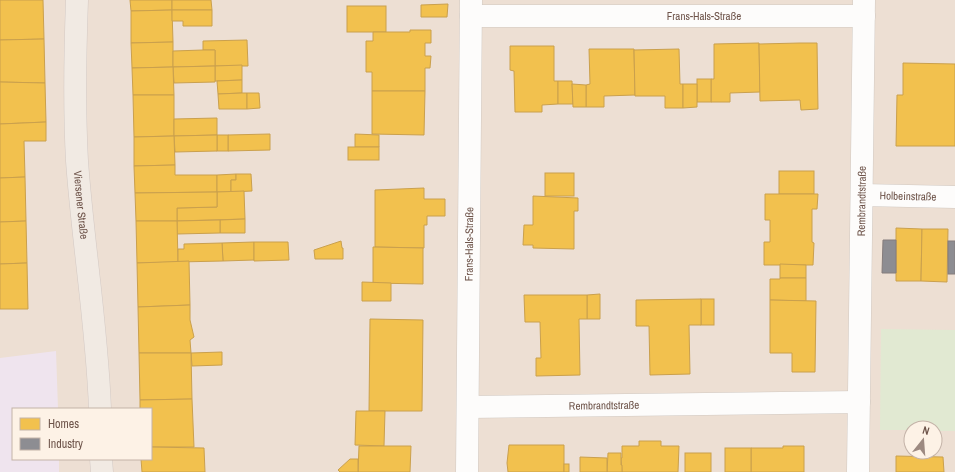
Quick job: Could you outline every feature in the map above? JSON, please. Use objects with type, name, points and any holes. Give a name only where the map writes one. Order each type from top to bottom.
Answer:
[{"type":"main road","name":"Viersener Straße","points":[[77,0],[74,85],[77,160],[100,408]]},
{"type":"main road","points":[[101,460],[102,472]]},
{"type":"street","name":"Frans-Hals-Straße","points":[[466,472],[468,407],[471,8],[864,8]]},
{"type":"street","name":"Rembrandtstraße","points":[[858,472],[864,8]]},
{"type":"street","name":"Holbeinstraße","points":[[862,195],[955,197]]},
{"type":"street","name":"Rembrandtstraße","points":[[468,407],[859,402]]},
{"type":"shaded area","points":[[0,0],[955,0],[955,472],[0,472]]},
{"type":"shaded area","points":[[56,351],[58,408],[12,408],[12,460],[59,460],[59,472],[0,472],[0,358]]},
{"type":"green space","points":[[881,329],[955,330],[955,431],[943,431],[943,420],[903,420],[903,430],[880,430]]},
{"type":"building: Homes","points":[[0,0],[43,0],[44,39],[0,40]]},
{"type":"building: Homes","points":[[130,0],[172,0],[172,10],[131,11]]},
{"type":"building: Homes","points":[[172,0],[211,0],[212,10],[172,10]]},
{"type":"building: Homes","points":[[448,4],[447,17],[421,17],[421,5]]},
{"type":"building: Homes","points":[[347,6],[386,6],[386,32],[347,32]]},
{"type":"building: Homes","points":[[172,10],[173,42],[131,43],[131,11]]},
{"type":"building: Homes","points":[[172,10],[212,10],[212,26],[183,26],[183,21],[172,21]]},
{"type":"building: Homes","points":[[410,30],[431,30],[431,43],[425,43],[425,56],[431,56],[430,68],[425,68],[425,91],[372,91],[372,72],[366,72],[366,41],[373,41],[373,32],[410,32]]},
{"type":"building: Homes","points":[[44,39],[45,83],[0,82],[0,40]]},
{"type":"building: Homes","points":[[247,40],[248,66],[215,66],[215,50],[203,50],[203,41]]},
{"type":"building: Homes","points":[[173,42],[173,67],[132,68],[131,43]]},
{"type":"building: Homes","points":[[759,43],[760,92],[730,93],[730,102],[711,102],[711,79],[714,79],[714,44]]},
{"type":"building: Homes","points":[[817,43],[818,109],[801,110],[800,100],[760,101],[759,44]]},
{"type":"building: Homes","points":[[510,46],[554,46],[554,81],[558,81],[558,104],[542,105],[542,112],[515,112],[514,71],[510,70]]},
{"type":"building: Homes","points":[[589,49],[634,49],[635,95],[604,96],[604,107],[586,107],[586,85],[590,84]]},
{"type":"building: Homes","points":[[679,49],[680,84],[683,84],[683,108],[665,108],[665,96],[635,96],[634,50]]},
{"type":"building: Homes","points":[[215,50],[215,66],[173,67],[173,51]]},
{"type":"building: Homes","points":[[903,63],[955,64],[955,146],[896,146],[897,95],[903,95]]},
{"type":"building: Homes","points":[[242,65],[242,80],[215,81],[215,66]]},
{"type":"building: Homes","points":[[215,66],[215,82],[174,83],[173,67]]},
{"type":"building: Homes","points":[[173,67],[174,95],[133,95],[132,68]]},
{"type":"building: Homes","points":[[697,79],[711,79],[711,102],[697,102]]},
{"type":"building: Homes","points":[[242,80],[242,93],[218,94],[217,81]]},
{"type":"building: Homes","points":[[558,81],[572,81],[573,104],[558,104]]},
{"type":"building: Homes","points":[[0,82],[45,83],[46,122],[0,124]]},
{"type":"building: Homes","points":[[572,84],[586,85],[586,107],[573,107]]},
{"type":"building: Homes","points":[[683,84],[697,84],[697,107],[683,108]]},
{"type":"building: Homes","points":[[372,91],[425,91],[424,135],[372,134]]},
{"type":"building: Homes","points":[[247,93],[247,109],[219,109],[218,94]]},
{"type":"building: Homes","points":[[247,93],[259,93],[260,108],[247,109]]},
{"type":"building: Homes","points":[[133,95],[174,95],[174,136],[134,137]]},
{"type":"building: Homes","points":[[217,118],[217,135],[174,136],[174,119]]},
{"type":"building: Homes","points":[[46,122],[46,141],[24,141],[25,177],[0,178],[0,124]]},
{"type":"building: Homes","points":[[270,134],[270,150],[228,151],[228,135]]},
{"type":"building: Homes","points":[[355,134],[379,135],[379,147],[355,147]]},
{"type":"building: Homes","points":[[217,135],[228,135],[228,151],[217,151]]},
{"type":"building: Homes","points":[[217,135],[217,151],[175,152],[174,136]]},
{"type":"building: Homes","points":[[174,136],[175,165],[134,166],[134,137]]},
{"type":"building: Homes","points":[[348,147],[379,147],[379,160],[348,160]]},
{"type":"building: Homes","points":[[175,165],[175,175],[217,175],[217,192],[135,193],[134,166]]},
{"type":"building: Homes","points":[[779,171],[814,171],[814,194],[779,194]]},
{"type":"building: Homes","points":[[545,173],[574,173],[574,196],[545,196]]},
{"type":"building: Homes","points":[[236,174],[236,180],[231,180],[231,192],[217,192],[217,175]]},
{"type":"building: Homes","points":[[236,174],[251,174],[252,191],[231,192],[231,180],[236,180]]},
{"type":"building: Homes","points":[[25,177],[26,221],[0,222],[0,178]]},
{"type":"building: Homes","points":[[424,188],[424,199],[445,199],[445,216],[427,216],[427,225],[424,225],[424,248],[375,247],[375,190]]},
{"type":"building: Homes","points":[[244,191],[245,219],[177,221],[177,208],[217,207],[217,192]]},
{"type":"building: Homes","points":[[217,192],[217,207],[177,208],[177,221],[136,221],[135,193]]},
{"type":"building: Homes","points":[[765,194],[818,194],[817,209],[812,209],[812,242],[814,243],[813,265],[764,265],[764,242],[770,242],[770,220],[765,220]]},
{"type":"building: Homes","points":[[533,196],[578,198],[578,211],[574,211],[574,249],[533,248],[533,245],[523,245],[524,225],[533,225]]},
{"type":"building: Homes","points":[[245,219],[245,233],[220,233],[220,220]]},
{"type":"building: Homes","points":[[220,220],[220,233],[177,234],[177,221]]},
{"type":"building: Homes","points":[[26,221],[27,263],[0,264],[0,222]]},
{"type":"building: Homes","points":[[136,221],[177,221],[178,262],[137,263]]},
{"type":"building: Homes","points":[[896,228],[922,229],[921,281],[896,281]]},
{"type":"building: Homes","points":[[922,229],[948,229],[947,282],[921,281]]},
{"type":"building: Homes","points":[[341,241],[343,248],[343,259],[315,259],[314,250]]},
{"type":"building: Homes","points":[[254,242],[254,260],[223,261],[222,243]]},
{"type":"building: Homes","points":[[254,242],[288,242],[289,260],[254,261]]},
{"type":"building: Homes","points":[[222,243],[223,261],[178,262],[178,249],[184,249],[184,244]]},
{"type":"building: Homes","points":[[373,247],[423,248],[423,284],[373,283]]},
{"type":"building: Homes","points":[[189,261],[190,305],[138,307],[137,263]]},
{"type":"building: Homes","points":[[27,263],[28,309],[0,309],[0,264]]},
{"type":"building: Homes","points":[[780,264],[806,265],[806,278],[780,278]]},
{"type":"building: Homes","points":[[806,278],[806,301],[770,300],[770,279]]},
{"type":"building: Homes","points":[[362,282],[391,283],[391,301],[362,301]]},
{"type":"building: Homes","points":[[600,294],[600,319],[587,319],[587,295]]},
{"type":"building: Homes","points":[[524,295],[587,295],[587,319],[579,319],[580,375],[536,376],[536,358],[541,358],[540,322],[525,322]]},
{"type":"building: Homes","points":[[701,299],[714,299],[714,325],[701,325]]},
{"type":"building: Homes","points":[[701,299],[701,325],[689,325],[690,374],[650,375],[649,326],[636,326],[636,300]]},
{"type":"building: Homes","points":[[770,300],[816,301],[815,372],[792,372],[792,353],[770,353]]},
{"type":"building: Homes","points":[[190,305],[190,320],[194,337],[190,340],[191,353],[139,353],[138,307]]},
{"type":"building: Homes","points":[[370,319],[423,320],[422,411],[369,411]]},
{"type":"building: Homes","points":[[222,352],[222,365],[192,366],[191,353]]},
{"type":"building: Homes","points":[[139,353],[191,353],[192,399],[140,400]]},
{"type":"building: Homes","points":[[192,399],[194,447],[152,447],[152,408],[140,408],[140,400]]},
{"type":"building: Homes","points":[[356,411],[385,411],[384,446],[355,445]]},
{"type":"building: Homes","points":[[639,441],[661,441],[661,446],[679,446],[678,472],[622,472],[622,446],[639,446]]},
{"type":"building: Homes","points":[[509,445],[564,445],[564,472],[508,472],[507,463]]},
{"type":"building: Homes","points":[[359,446],[411,446],[410,472],[358,472]]},
{"type":"building: Homes","points":[[783,446],[804,446],[804,472],[751,472],[751,448],[783,448]]},
{"type":"building: Homes","points":[[152,447],[204,448],[205,472],[142,472],[141,460],[152,460]]},
{"type":"building: Homes","points":[[725,448],[751,448],[751,472],[725,472]]},
{"type":"building: Homes","points":[[608,453],[621,453],[622,472],[607,472]]},
{"type":"building: Homes","points":[[685,453],[711,453],[711,472],[685,472]]},
{"type":"building: Homes","points":[[896,456],[903,456],[903,460],[943,460],[943,457],[944,472],[896,472]]},
{"type":"building: Homes","points":[[580,457],[607,458],[607,472],[580,472]]},
{"type":"building: Homes","points":[[350,459],[358,459],[358,472],[340,472],[338,470]]},
{"type":"building: Homes","points":[[564,464],[569,464],[569,472],[564,472]]},
{"type":"building: Industry","points":[[883,240],[896,240],[896,273],[882,273]]},
{"type":"building: Industry","points":[[948,241],[955,241],[955,274],[948,274]]}]
